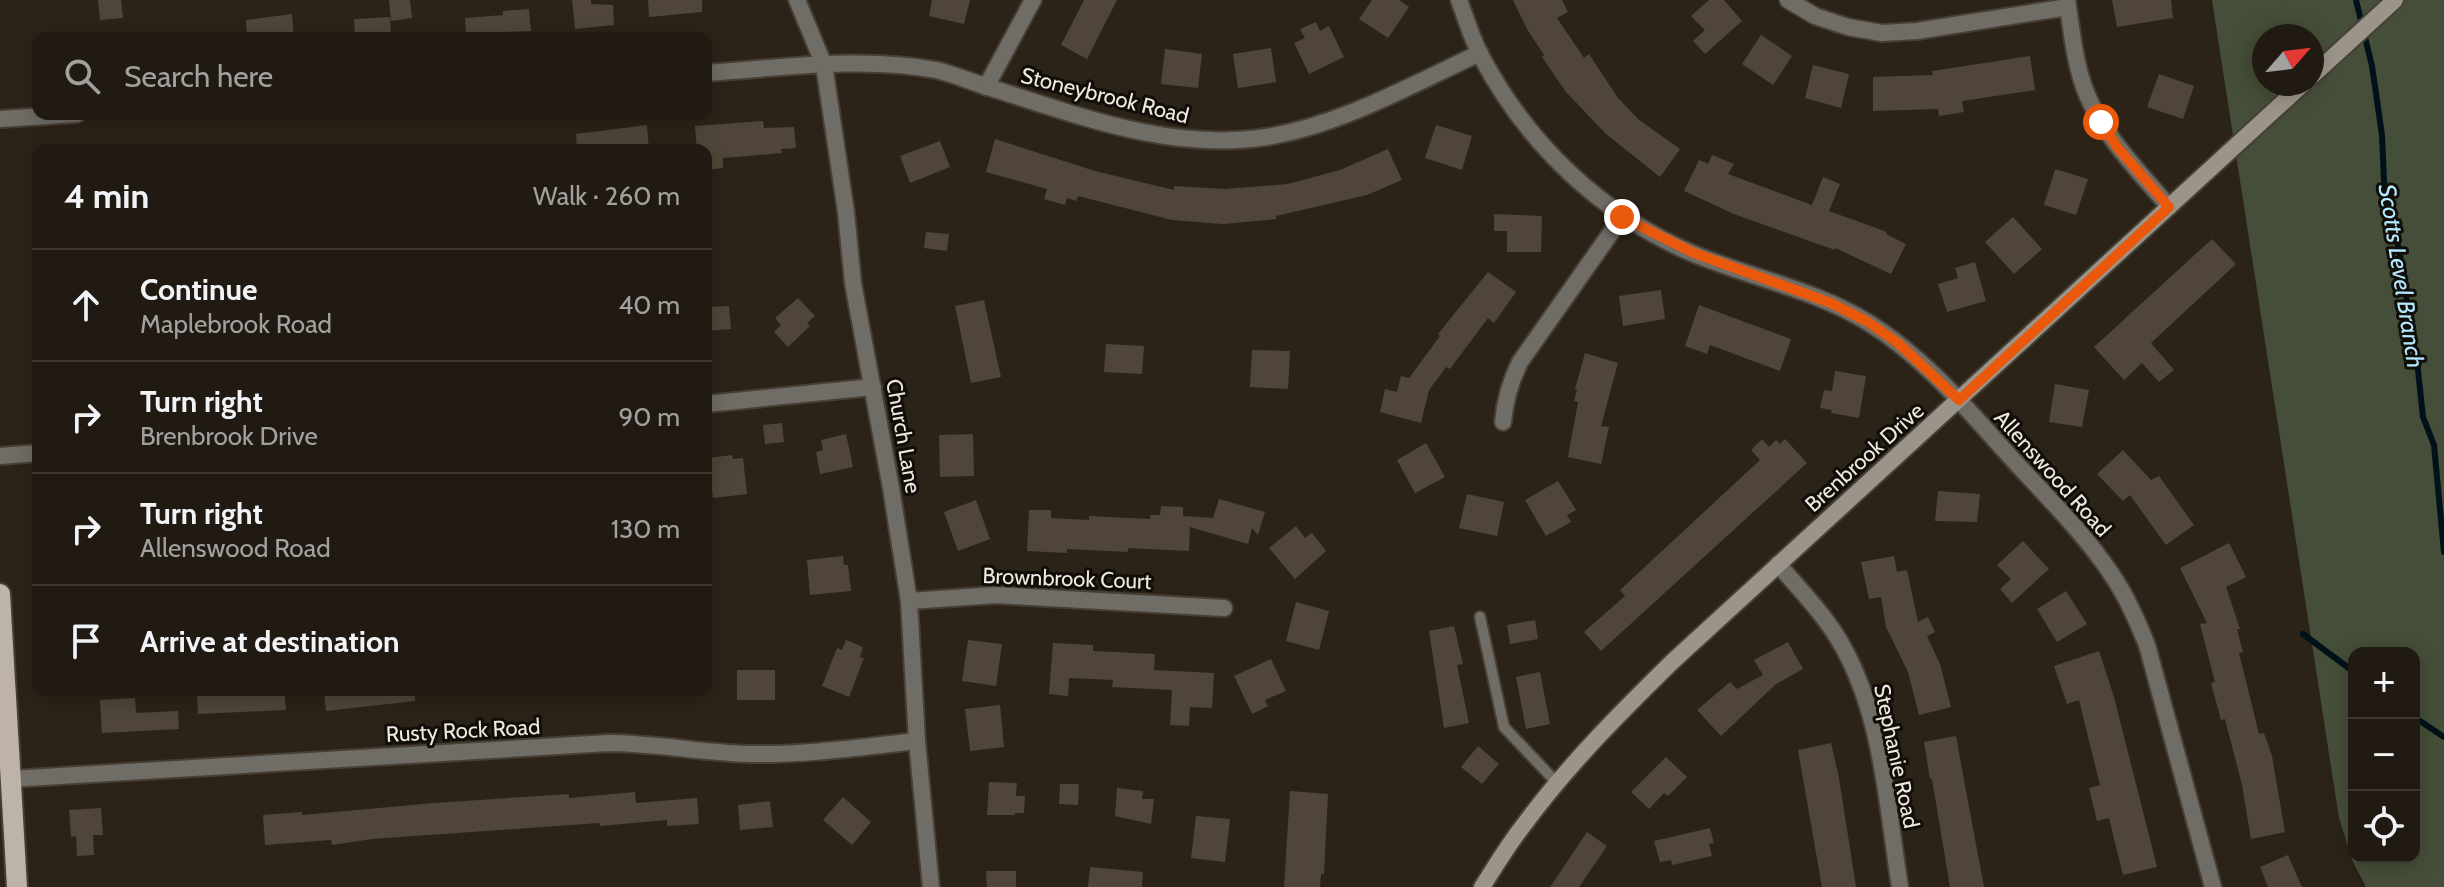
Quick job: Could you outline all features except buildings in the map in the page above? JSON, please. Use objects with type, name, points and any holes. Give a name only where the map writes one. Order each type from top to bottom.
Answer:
[{"type":"main road","points":[[2324,65],[2395,0]]},
{"type":"main road","name":"Brenbrook Drive","points":[[1482,887],[1522,827],[1616,717],[1778,564],[2290,96]]},
{"type":"main road","points":[[0,594],[3,701],[17,887]]},
{"type":"street","name":"Church Lane","points":[[797,0],[824,65],[846,212],[853,283],[909,601],[917,741],[931,887]]},
{"type":"street","points":[[986,87],[1033,0]]},
{"type":"street","name":"Allenswood Road","points":[[1459,0],[1480,53],[1500,90],[1532,134],[1571,176],[1622,217],[1694,253],[1831,303],[1868,322],[1898,343],[1959,400],[2087,543],[2133,611],[2147,645],[2213,887]]},
{"type":"street","points":[[1788,0],[1815,16],[1848,27],[1882,33],[1917,31],[2068,3],[2087,96],[2117,147],[2169,207]]},
{"type":"street","name":"Stoneybrook Road","points":[[712,73],[824,65],[904,65],[940,71],[986,87],[1175,139],[1233,140],[1304,130],[1480,53]]},
{"type":"street","points":[[0,119],[32,117]]},
{"type":"street","points":[[1503,422],[1505,402],[1520,362],[1622,217]]},
{"type":"street","points":[[712,403],[873,387]]},
{"type":"street","points":[[0,456],[32,453]]},
{"type":"street","name":"Stephanie Road","points":[[1778,564],[1822,616],[1843,646],[1858,677],[1872,721],[1900,887]]},
{"type":"street","name":"Brownbrook Court","points":[[909,601],[996,595],[1224,608]]},
{"type":"street","name":"Rusty Rock Road","points":[[10,779],[608,743],[647,743],[747,754],[777,754],[917,741]]},
{"type":"lane","points":[[1480,617],[1504,727],[1557,783]]},
{"type":"green space","points":[[2212,0],[2444,0],[2444,887],[2366,887],[2354,863],[2420,863],[2420,647],[2348,647],[2348,846],[2339,818]]},
{"type":"waterway","name":"Scotts Level Branch","points":[[2356,0],[2372,66],[2382,135],[2385,203],[2395,231],[2406,286],[2407,314],[2417,361],[2423,417],[2434,445],[2444,552]]},
{"type":"waterway","points":[[2303,634],[2348,668]]},
{"type":"waterway","points":[[2417,719],[2444,737]]},
{"type":"route","points":[[1622,217],[1694,253],[1831,303],[1868,322],[1898,343],[1959,400],[2169,207],[2117,147],[2101,122]]}]
